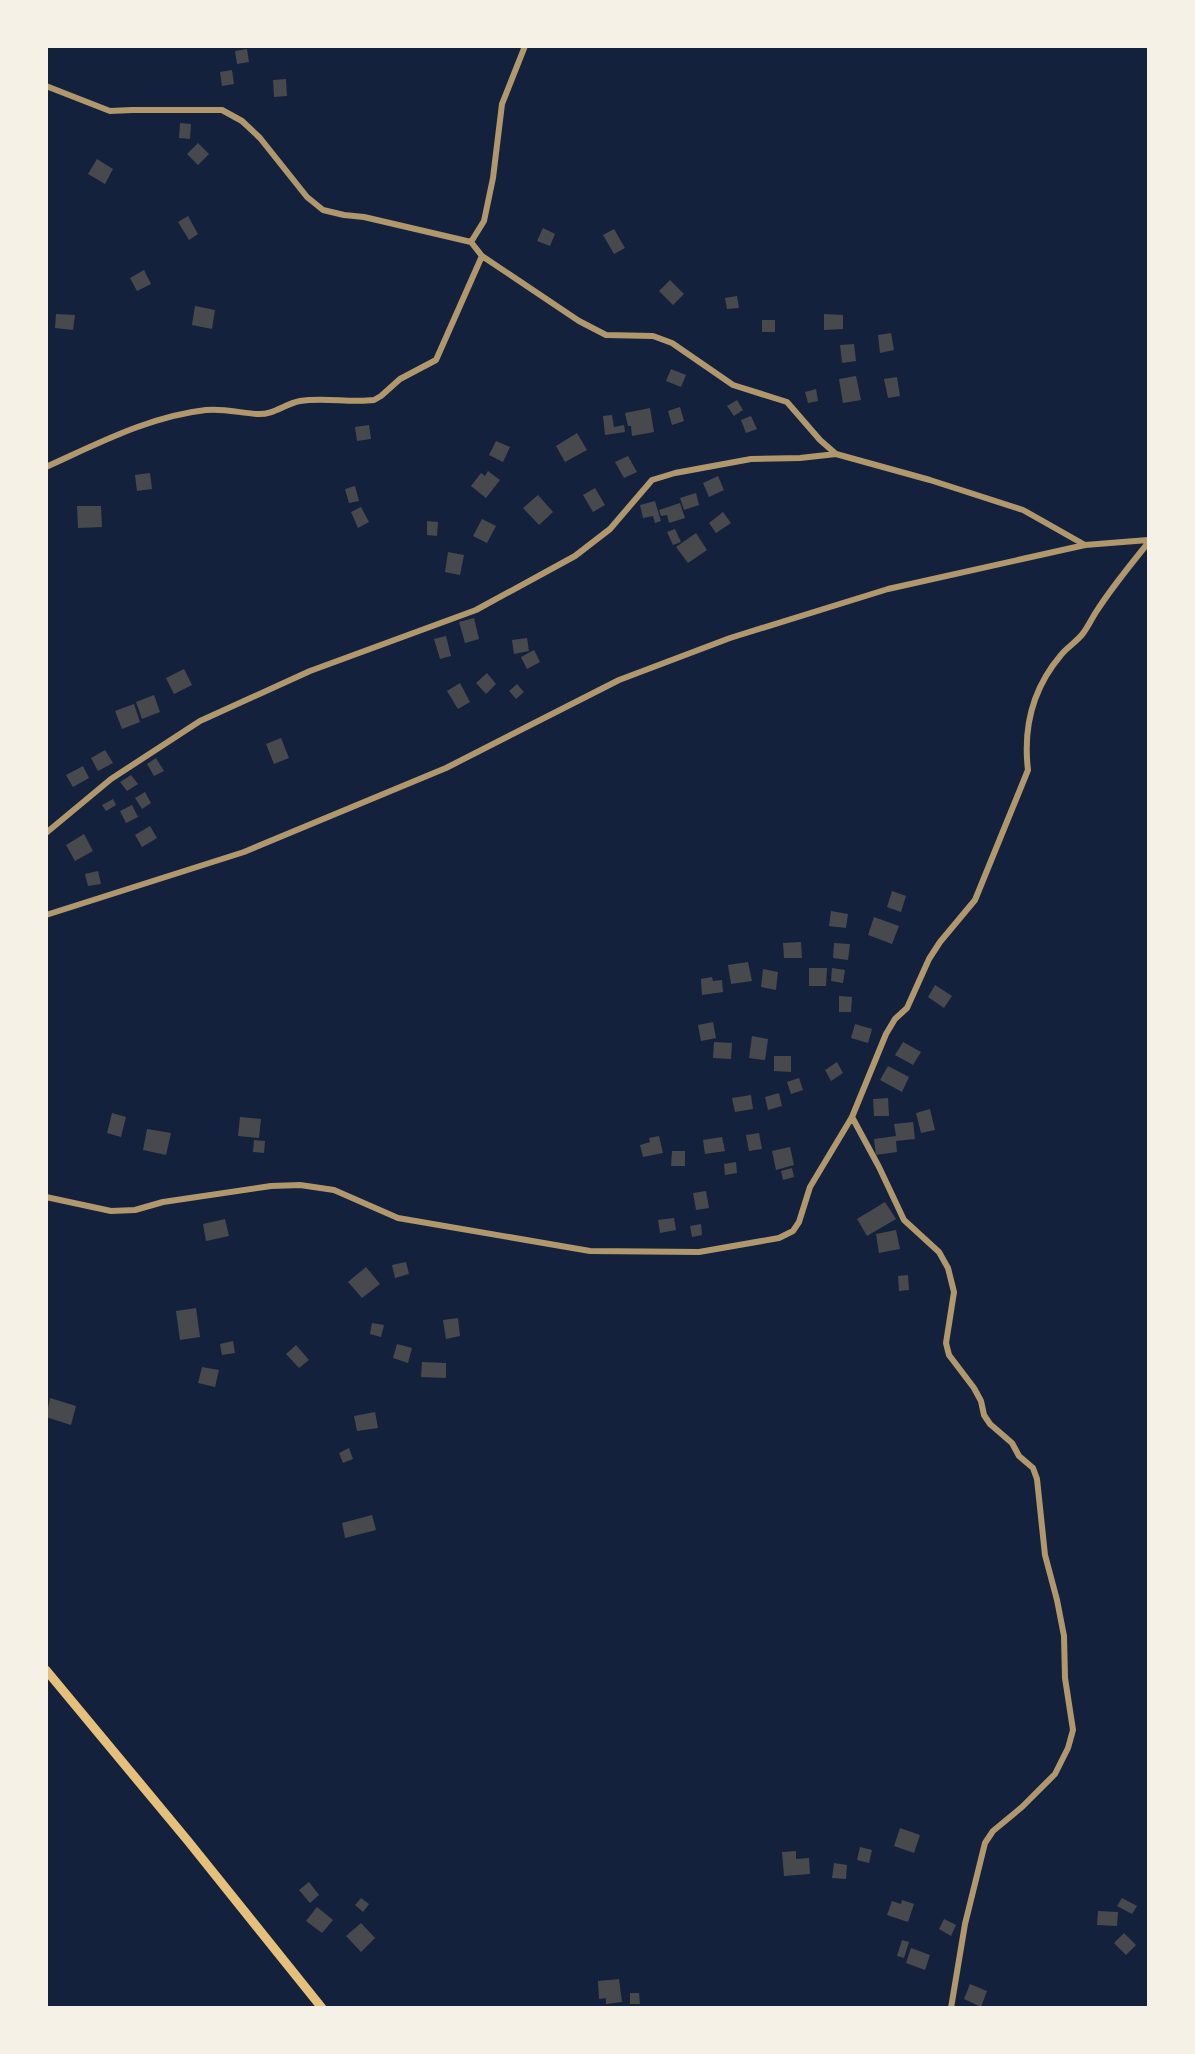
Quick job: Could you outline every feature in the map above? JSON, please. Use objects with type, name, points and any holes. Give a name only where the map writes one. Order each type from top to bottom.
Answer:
[{"type":"main road","points":[[46,1670],[189,1841],[322,2007]]},
{"type":"street","points":[[471,242],[484,221],[493,178],[502,104],[525,46]]},
{"type":"street","points":[[46,87],[110,111],[222,110],[242,121],[260,138],[307,197],[323,210],[364,217],[471,242],[482,256],[579,321],[606,335],[653,336],[672,343],[733,385],[787,402],[820,440],[836,453],[1023,510],[1084,544]]},
{"type":"street","points":[[46,467],[165,418],[207,410],[273,413],[301,400],[364,401],[381,396],[400,379],[436,360],[482,256]]},
{"type":"street","points":[[46,833],[111,779],[200,721],[310,671],[476,610],[574,556],[610,529],[652,480],[751,459],[800,458],[836,453]]},
{"type":"street","points":[[46,915],[244,852],[446,768],[619,680],[730,638],[888,589],[988,568],[1084,544],[1149,542]]},
{"type":"street","points":[[46,1197],[111,1211],[135,1210],[163,1202],[271,1186],[300,1185],[334,1190],[398,1218],[590,1251],[699,1252],[779,1238],[793,1231],[799,1222],[810,1187],[852,1117],[886,1034],[895,1019],[907,1008],[935,948],[975,900],[1028,771],[1025,751],[1030,712],[1042,679],[1062,653],[1083,634],[1096,611],[1149,542]]},
{"type":"street","points":[[852,1117],[904,1220],[939,1252],[948,1268],[954,1292],[946,1343],[949,1355],[974,1388],[981,1401],[984,1415],[990,1424],[1012,1443],[1019,1456],[1033,1468],[1037,1479],[1045,1555],[1064,1636],[1065,1678],[1073,1730],[1068,1748],[1055,1774],[993,1832],[985,1843],[965,1924],[951,2007]]},
{"type":"building","points":[[247,49],[249,62],[237,64],[235,51]]},
{"type":"building","points":[[232,70],[234,84],[222,86],[220,72]]},
{"type":"building","points":[[286,79],[287,96],[274,97],[273,80]]},
{"type":"building","points":[[180,123],[191,124],[190,139],[179,138]]},
{"type":"building","points":[[198,143],[209,154],[198,165],[187,154]]},
{"type":"building","points":[[97,159],[113,169],[105,184],[88,174]]},
{"type":"building","points":[[188,216],[198,234],[189,240],[178,222]]},
{"type":"building","points":[[543,228],[555,234],[550,246],[537,241]]},
{"type":"building","points":[[614,229],[625,248],[614,254],[603,235]]},
{"type":"building","points":[[144,270],[151,284],[137,291],[130,278]]},
{"type":"building","points":[[670,280],[684,294],[673,305],[659,291]]},
{"type":"building","points":[[737,296],[739,308],[727,309],[725,298]]},
{"type":"building","points":[[195,306],[215,310],[212,329],[192,325]]},
{"type":"building","points":[[56,314],[75,315],[73,330],[55,328]]},
{"type":"building","points":[[824,314],[843,315],[843,329],[824,330]]},
{"type":"building","points":[[762,320],[775,320],[775,332],[762,332]]},
{"type":"building","points":[[891,333],[894,350],[880,353],[878,335]]},
{"type":"building","points":[[854,344],[856,361],[842,363],[840,345]]},
{"type":"building","points":[[671,369],[686,375],[681,387],[666,381]]},
{"type":"building","points":[[856,376],[861,400],[843,403],[839,379]]},
{"type":"building","points":[[897,377],[900,396],[888,398],[884,379]]},
{"type":"building","points":[[816,389],[818,401],[808,403],[805,392]]},
{"type":"building","points":[[737,400],[743,410],[734,416],[727,406]]},
{"type":"building","points":[[680,407],[684,421],[672,425],[668,411]]},
{"type":"building","points":[[650,408],[654,432],[632,436],[631,426],[628,426],[625,413]]},
{"type":"building","points":[[612,415],[614,427],[624,425],[625,432],[605,435],[603,416]]},
{"type":"building","points":[[751,416],[757,429],[746,433],[741,420]]},
{"type":"building","points":[[369,425],[371,439],[357,441],[355,427]]},
{"type":"building","points":[[577,433],[587,450],[565,462],[556,446]]},
{"type":"building","points":[[496,441],[510,447],[503,462],[489,455]]},
{"type":"building","points":[[628,456],[637,472],[624,478],[615,462]]},
{"type":"building","points":[[488,471],[500,480],[486,498],[471,486],[481,473],[485,476]]},
{"type":"building","points":[[150,473],[152,489],[137,491],[135,475]]},
{"type":"building","points":[[718,476],[724,490],[709,497],[703,483]]},
{"type":"building","points":[[355,486],[359,501],[349,503],[345,489]]},
{"type":"building","points":[[595,488],[605,505],[593,512],[583,495]]},
{"type":"building","points":[[696,493],[699,505],[684,510],[680,498]]},
{"type":"building","points":[[538,495],[553,512],[539,525],[523,508]]},
{"type":"building","points":[[655,501],[661,521],[655,523],[653,516],[643,518],[640,505]]},
{"type":"building","points":[[680,503],[685,518],[669,523],[667,515],[661,516],[659,510]]},
{"type":"building","points":[[77,506],[101,506],[102,527],[78,528]]},
{"type":"building","points":[[361,507],[369,522],[358,528],[351,512]]},
{"type":"building","points":[[723,512],[731,523],[716,533],[709,523]]},
{"type":"building","points":[[482,519],[496,526],[487,543],[473,536]]},
{"type":"building","points":[[427,521],[438,522],[437,536],[427,535]]},
{"type":"building","points":[[675,529],[681,542],[673,545],[667,532]]},
{"type":"building","points":[[696,533],[707,550],[688,563],[676,547]]},
{"type":"building","points":[[448,552],[464,555],[460,575],[445,572]]},
{"type":"building","points":[[474,618],[479,639],[465,643],[459,622]]},
{"type":"building","points":[[446,636],[451,656],[440,659],[434,639]]},
{"type":"building","points":[[527,638],[529,651],[514,654],[512,640]]},
{"type":"building","points":[[534,650],[540,662],[527,669],[521,657]]},
{"type":"building","points":[[184,669],[192,685],[174,694],[166,678]]},
{"type":"building","points":[[487,673],[496,684],[486,694],[476,683]]},
{"type":"building","points":[[460,683],[470,702],[458,709],[447,691]]},
{"type":"building","points":[[517,684],[524,692],[516,699],[509,691]]},
{"type":"building","points":[[154,695],[160,712],[142,719],[136,702]]},
{"type":"building","points":[[134,704],[140,722],[122,729],[115,711]]},
{"type":"building","points":[[281,738],[289,758],[274,764],[266,744]]},
{"type":"building","points":[[105,750],[113,763],[98,771],[91,758]]},
{"type":"building","points":[[156,758],[164,771],[154,776],[147,764]]},
{"type":"building","points":[[83,766],[89,778],[73,787],[66,775]]},
{"type":"building","points":[[131,775],[138,784],[127,791],[120,782]]},
{"type":"building","points":[[145,792],[151,803],[142,809],[135,798]]},
{"type":"building","points":[[113,799],[116,805],[106,811],[102,805]]},
{"type":"building","points":[[132,805],[138,817],[126,823],[120,811]]},
{"type":"building","points":[[150,826],[157,838],[142,847],[135,835]]},
{"type":"building","points":[[84,834],[93,851],[75,861],[66,845]]},
{"type":"building","points":[[98,871],[101,884],[88,886],[85,874]]},
{"type":"building","points":[[892,891],[906,896],[901,912],[887,907]]},
{"type":"building","points":[[831,911],[848,914],[846,928],[829,926]]},
{"type":"building","points":[[874,917],[899,926],[892,944],[868,935]]},
{"type":"building","points":[[801,942],[802,958],[784,958],[783,943]]},
{"type":"building","points":[[834,943],[850,944],[848,960],[833,958]]},
{"type":"building","points":[[748,962],[752,981],[731,984],[728,965]]},
{"type":"building","points":[[809,968],[827,968],[826,986],[809,986]]},
{"type":"building","points":[[832,968],[845,970],[843,983],[831,981]]},
{"type":"building","points":[[763,969],[778,972],[776,990],[761,987]]},
{"type":"building","points":[[712,977],[713,981],[722,980],[723,992],[702,995],[701,979]]},
{"type":"building","points":[[935,985],[952,996],[944,1008],[928,997]]},
{"type":"building","points":[[839,996],[852,997],[851,1012],[839,1012]]},
{"type":"building","points":[[713,1022],[716,1038],[701,1041],[698,1025]]},
{"type":"building","points":[[855,1024],[872,1029],[868,1043],[851,1038]]},
{"type":"building","points":[[752,1036],[768,1039],[765,1060],[749,1058]]},
{"type":"building","points":[[714,1042],[732,1043],[731,1059],[713,1058]]},
{"type":"building","points":[[903,1042],[921,1052],[913,1065],[895,1055]]},
{"type":"building","points":[[774,1056],[791,1056],[791,1072],[774,1071]]},
{"type":"building","points":[[837,1062],[843,1073],[831,1081],[825,1070]]},
{"type":"building","points":[[888,1066],[909,1077],[902,1092],[880,1080]]},
{"type":"building","points":[[799,1078],[803,1090],[791,1094],[787,1082]]},
{"type":"building","points":[[779,1093],[782,1106],[768,1110],[765,1097]]},
{"type":"building","points":[[751,1095],[753,1109],[735,1112],[732,1098]]},
{"type":"building","points":[[888,1098],[889,1116],[874,1116],[873,1099]]},
{"type":"building","points":[[930,1109],[935,1130],[921,1133],[916,1113]]},
{"type":"building","points":[[112,1113],[126,1117],[121,1137],[107,1133]]},
{"type":"building","points":[[240,1117],[261,1119],[259,1138],[238,1136]]},
{"type":"building","points":[[913,1122],[915,1139],[896,1141],[897,1152],[876,1155],[874,1139],[896,1136],[894,1124]]},
{"type":"building","points":[[147,1129],[171,1133],[166,1155],[143,1150]]},
{"type":"building","points":[[759,1133],[762,1149],[749,1151],[746,1135]]},
{"type":"building","points":[[659,1136],[663,1153],[643,1157],[640,1145],[650,1142],[649,1138]]},
{"type":"building","points":[[722,1137],[725,1151],[705,1154],[703,1140]]},
{"type":"building","points":[[254,1140],[265,1141],[264,1153],[253,1152]]},
{"type":"building","points":[[790,1147],[794,1165],[776,1170],[772,1151]]},
{"type":"building","points":[[672,1151],[685,1151],[685,1166],[671,1166]]},
{"type":"building","points":[[736,1162],[737,1173],[725,1175],[724,1164]]},
{"type":"building","points":[[792,1168],[794,1177],[783,1180],[781,1171]]},
{"type":"building","points":[[706,1191],[709,1208],[696,1210],[693,1193]]},
{"type":"building","points":[[885,1202],[896,1219],[867,1236],[857,1219]]},
{"type":"building","points":[[674,1218],[676,1230],[660,1233],[658,1220]]},
{"type":"building","points":[[225,1219],[229,1236],[206,1241],[203,1224]]},
{"type":"building","points":[[701,1224],[702,1235],[692,1237],[690,1226]]},
{"type":"building","points":[[896,1230],[900,1249],[879,1253],[876,1234]]},
{"type":"building","points":[[406,1262],[409,1274],[395,1278],[392,1265]]},
{"type":"building","points":[[366,1267],[380,1284],[362,1298],[348,1282]]},
{"type":"building","points":[[908,1275],[909,1290],[899,1291],[898,1276]]},
{"type":"building","points":[[196,1308],[200,1337],[180,1340],[176,1311]]},
{"type":"building","points":[[458,1318],[460,1336],[446,1339],[443,1320]]},
{"type":"building","points":[[372,1323],[384,1325],[381,1337],[370,1334]]},
{"type":"building","points":[[233,1341],[235,1353],[222,1355],[220,1344]]},
{"type":"building","points":[[397,1344],[412,1348],[408,1363],[393,1358]]},
{"type":"building","points":[[296,1345],[309,1360],[299,1368],[286,1354]]},
{"type":"building","points":[[422,1362],[446,1363],[446,1378],[421,1377]]},
{"type":"building","points":[[202,1367],[219,1370],[215,1387],[198,1383]]},
{"type":"building","points":[[50,1398],[76,1406],[71,1425],[46,1417]]},
{"type":"building","points":[[375,1412],[378,1428],[357,1431],[354,1416]]},
{"type":"building","points":[[349,1448],[353,1459],[343,1463],[339,1453]]},
{"type":"building","points":[[372,1515],[376,1530],[345,1538],[342,1523]]},
{"type":"building","points":[[900,1828],[920,1835],[914,1853],[894,1846]]},
{"type":"building","points":[[860,1847],[872,1850],[869,1863],[857,1860]]},
{"type":"building","points":[[796,1851],[796,1859],[809,1858],[810,1874],[784,1876],[782,1852]]},
{"type":"building","points":[[834,1863],[847,1865],[846,1879],[832,1878]]},
{"type":"building","points":[[309,1882],[319,1895],[310,1903],[299,1890]]},
{"type":"building","points":[[361,1898],[369,1904],[363,1912],[355,1905]]},
{"type":"building","points":[[1122,1898],[1137,1906],[1132,1914],[1117,1906]]},
{"type":"building","points":[[902,1900],[914,1904],[908,1922],[887,1915],[892,1901],[901,1904]]},
{"type":"building","points":[[317,1907],[333,1920],[322,1933],[306,1921]]},
{"type":"building","points":[[1098,1911],[1118,1912],[1117,1926],[1097,1925]]},
{"type":"building","points":[[944,1919],[956,1925],[951,1936],[939,1929]]},
{"type":"building","points":[[361,1923],[375,1938],[361,1952],[346,1936]]},
{"type":"building","points":[[1124,1933],[1136,1945],[1126,1955],[1114,1943]]},
{"type":"building","points":[[902,1940],[909,1942],[904,1958],[897,1956]]},
{"type":"building","points":[[911,1948],[930,1955],[925,1970],[906,1963]]},
{"type":"building","points":[[619,1979],[622,2002],[606,2004],[606,1998],[599,1999],[598,1981]]},
{"type":"building","points":[[970,1984],[987,1991],[981,2007],[964,1999]]},
{"type":"building","points":[[630,1993],[639,1993],[640,2004],[630,2004]]}]
